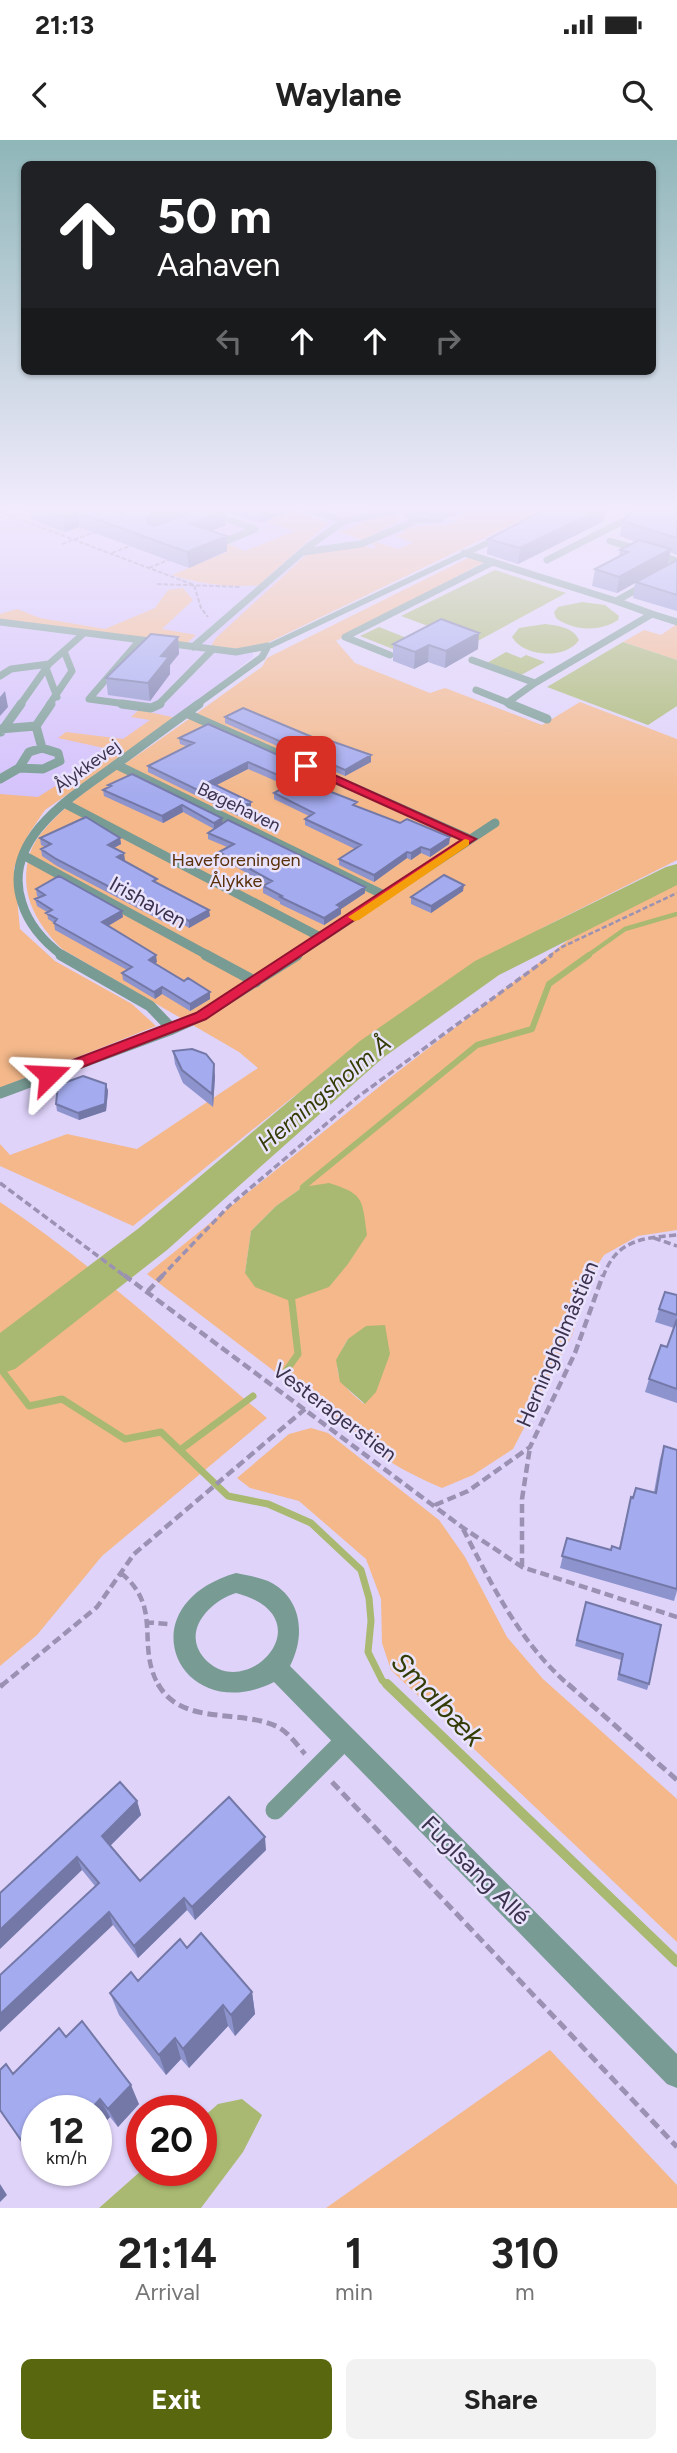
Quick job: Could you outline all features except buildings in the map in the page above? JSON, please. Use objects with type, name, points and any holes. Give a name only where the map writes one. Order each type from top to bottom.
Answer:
[{"type":"street","name":"Ålykkevej","points":[[268,646],[355,605]]},
{"type":"street","points":[[236,1583],[252,1585],[278,1599],[286,1611],[290,1640],[285,1654],[275,1667],[248,1682],[218,1681],[204,1674],[194,1664],[184,1639],[186,1625],[199,1601],[222,1586],[236,1583]]},
{"type":"street","name":"Fuglsang Allé","points":[[275,1667],[677,2074]]},
{"type":"lane","points":[[193,646],[242,605]]},
{"type":"lane","points":[[390,655],[345,637],[409,605]]},
{"type":"lane","points":[[626,605],[677,622]]},
{"type":"lane","points":[[507,703],[535,683],[652,614]]},
{"type":"lane","points":[[0,622],[213,649],[247,652],[268,646]]},
{"type":"lane","points":[[1,730],[48,666],[83,634]]},
{"type":"lane","points":[[140,640],[89,699],[151,708],[159,705],[213,649]]},
{"type":"lane","name":"Ålykkevej","points":[[172,1029],[152,1007],[58,954],[38,937],[26,919],[17,877],[23,855],[36,830],[64,803],[188,714],[262,657],[268,646]]},
{"type":"lane","points":[[1,730],[36,726],[72,671],[64,650]]},
{"type":"lane","points":[[472,660],[535,683]]},
{"type":"lane","points":[[0,676],[5,671],[26,665],[48,666]]},
{"type":"lane","points":[[48,666],[57,697]]},
{"type":"lane","points":[[476,690],[547,719]]},
{"type":"lane","points":[[188,714],[470,839]]},
{"type":"lane","points":[[36,726],[42,748]]},
{"type":"lane","points":[[0,779],[19,768],[29,752],[42,748],[58,753],[60,761],[43,769],[19,768]]},
{"type":"lane","name":"Bøgehaven","points":[[117,765],[386,896]]},
{"type":"lane","points":[[64,803],[322,938]]},
{"type":"lane","points":[[0,1093],[201,1016],[495,823]]},
{"type":"lane","name":"Irishaven","points":[[23,855],[256,982]]},
{"type":"lane","points":[[275,1810],[346,1739]]},
{"type":"path","points":[[200,605],[216,627]]},
{"type":"path","points":[[147,1291],[229,1206],[359,1096],[562,947],[677,893]]},
{"type":"path","name":"Vesteragerstien","points":[[0,1183],[462,1527],[522,1567],[677,1617]]},
{"type":"path","name":"Herningholmåstien","points":[[522,1567],[522,1499],[530,1447],[575,1353],[609,1260],[629,1243],[652,1237],[677,1235]]},
{"type":"path","points":[[652,1237],[677,1246]]},
{"type":"path","points":[[0,1687],[97,1607],[134,1554],[305,1409]]},
{"type":"path","name":"Herningholmåstien","points":[[434,1505],[468,1490],[530,1447]]},
{"type":"path","points":[[462,1527],[508,1614],[549,1668],[677,1780]]},
{"type":"path","points":[[121,1573],[144,1600],[146,1645],[153,1675],[168,1699],[201,1716],[247,1716],[281,1728],[677,2147]]},
{"type":"shaded area","points":[[0,605],[338,605],[254,644],[253,657],[177,718],[45,810],[0,806]]},
{"type":"shaded area","points":[[424,605],[545,605],[474,643],[401,616]]},
{"type":"shaded area","points":[[605,605],[619,616],[618,620],[603,627],[578,628],[556,618],[554,612],[558,607]]},
{"type":"shaded area","points":[[545,624],[569,630],[579,640],[565,651],[545,654],[525,649],[512,637],[519,628]]},
{"type":"shaded area","points":[[379,627],[417,642],[398,651],[360,636]]},
{"type":"shaded area","points":[[623,642],[677,660],[677,706],[648,725],[547,687]]},
{"type":"shaded area","points":[[506,652],[545,662],[521,675],[487,663]]},
{"type":"shaded area","points":[[329,1183],[356,1195],[362,1206],[367,1235],[348,1264],[329,1287],[290,1301],[255,1287],[245,1273],[251,1231],[276,1206],[303,1187]]},
{"type":"shaded area","points":[[385,1325],[390,1354],[376,1392],[365,1404],[340,1382],[336,1360],[348,1339],[366,1326]]},
{"type":"shaded area","points":[[242,2099],[262,2115],[243,2152],[201,2208],[99,2208],[126,2184],[217,2186],[218,2104]]},
{"type":"green space","points":[[158,605],[188,605],[162,629],[196,635],[187,643],[0,619],[0,614],[17,609],[40,618],[105,629]]},
{"type":"green space","points":[[252,605],[347,605],[259,647],[236,650],[211,646]]},
{"type":"green space","name":"Haveforeningen Ålykke","points":[[375,605],[404,605],[336,641],[355,663],[430,693],[445,688],[542,725],[580,702],[677,739],[677,860],[542,928],[439,996],[293,1097],[133,1226],[0,1166],[0,1144],[10,1155],[67,1134],[137,1149],[258,1068],[239,1052],[62,949],[44,928],[31,906],[26,881],[30,853],[38,837],[69,805],[262,667],[267,658]]},
{"type":"green space","points":[[677,624],[677,660],[623,642],[644,630],[661,635]]},
{"type":"green space","points":[[139,710],[177,718],[45,810],[28,835],[14,868],[20,929],[55,961],[132,1004],[156,1026],[0,1088],[0,794],[38,797],[113,750],[58,738],[66,732],[123,739],[150,720],[131,717]]},
{"type":"green space","points":[[677,883],[677,1230],[638,1236],[604,1255],[592,1274],[572,1335],[513,1449],[473,1475],[442,1488],[413,1475],[374,1451],[338,1420],[147,1274],[395,1074],[589,924]],"holes":[[[303,1187],[245,1273],[251,1231],[276,1206]],[[348,1339],[364,1404],[342,1382],[337,1368]]]},
{"type":"green space","points":[[0,1202],[70,1252],[267,1418],[102,1556],[37,1635],[0,1666]]},
{"type":"green space","points":[[311,1428],[328,1433],[439,1520],[465,1557],[507,1637],[543,1679],[677,1799],[677,1942],[391,1670],[382,1643],[381,1599],[366,1559],[299,1501],[250,1488],[237,1478],[289,1434]]},
{"type":"green space","points":[[550,2050],[677,2185],[677,2208],[326,2208]]},
{"type":"waterway","name":"Herningsholm Å","points":[[0,1357],[153,1239],[372,1049],[487,968],[677,873]]},
{"type":"waterway","points":[[587,956],[625,929],[677,914]]},
{"type":"waterway","points":[[302,1193],[303,1187],[477,1045],[532,1029],[549,984],[589,955]]},
{"type":"waterway","points":[[286,1371],[298,1354],[291,1294]]},
{"type":"waterway","name":"Smalbæk","points":[[0,1368],[29,1406],[62,1399],[125,1439],[161,1432],[228,1496],[268,1504],[311,1523],[361,1570],[369,1598],[371,1621],[368,1652],[382,1680],[388,1686]]},
{"type":"waterway","points":[[180,1450],[253,1396]]},
{"type":"waterway","name":"Smalbæk","points":[[387,1684],[677,1962]]},
{"type":"slow traffic","points":[[354,917],[465,843]]},
{"type":"route","points":[[49,1075],[201,1016],[470,839],[306,766]]}]
